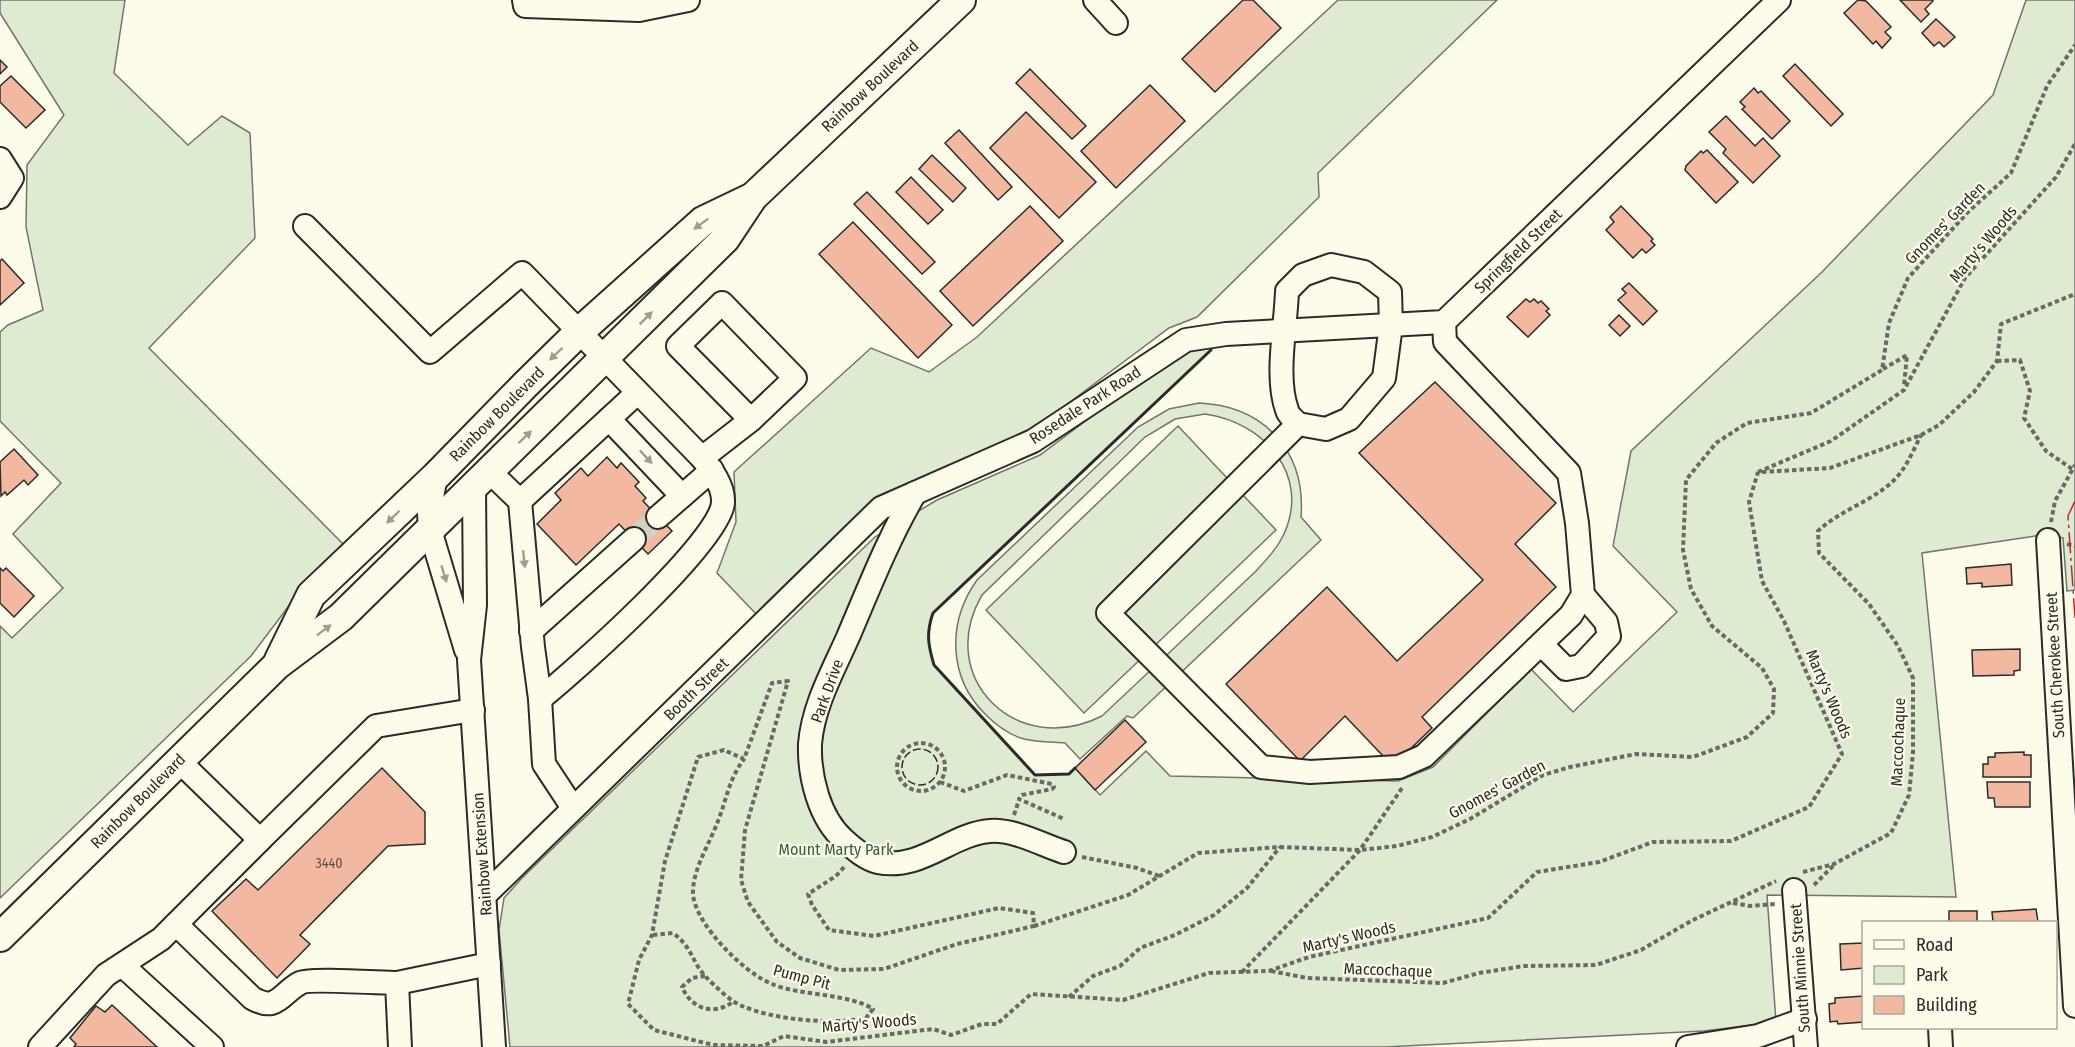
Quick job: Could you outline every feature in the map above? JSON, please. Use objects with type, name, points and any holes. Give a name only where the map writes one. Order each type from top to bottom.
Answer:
[{"type":"main road","name":"Rainbow Boulevard","points":[[0,937],[277,665],[341,617],[482,480],[724,240],[753,197],[961,0]]},
{"type":"main road","name":"Rainbow Boulevard","points":[[277,665],[311,595],[435,477],[578,333],[703,221],[753,197]]},
{"type":"street","points":[[524,0],[525,6],[639,10],[688,0]]},
{"type":"street","points":[[1095,0],[1116,23]]},
{"type":"street","name":"Springfield Street","points":[[1444,322],[1779,0]]},
{"type":"street","points":[[0,159],[12,178],[0,197]]},
{"type":"street","points":[[305,226],[430,352],[522,273],[707,464],[719,483],[723,503],[698,548],[589,658],[540,699]]},
{"type":"street","points":[[1331,265],[1364,272],[1390,292],[1391,325],[1384,378],[1370,398],[1349,419],[1326,429],[1298,424],[1287,412],[1283,391],[1287,291],[1303,275],[1331,265]]},
{"type":"street","points":[[658,517],[682,496],[707,464],[795,378],[722,303],[678,346],[751,420]]},
{"type":"street","points":[[1286,331],[1444,322],[1445,342],[1569,474],[1577,523],[1583,595],[1606,622],[1610,636],[1581,666],[1566,669],[1541,644]]},
{"type":"street","name":"Rosedale Park Road","points":[[915,493],[1033,441],[1186,340],[1286,331]]},
{"type":"street","points":[[520,501],[637,393]]},
{"type":"street","points":[[609,418],[682,496]]},
{"type":"street","points":[[1298,424],[1108,613],[1261,767],[1310,772],[1399,767],[1424,756],[1571,615],[1583,595]]},
{"type":"street","name":"Rainbow Extension","points":[[435,477],[429,513],[430,530],[469,660]]},
{"type":"street","points":[[482,480],[520,501]]},
{"type":"street","name":"Rainbow Extension","points":[[482,480],[475,605],[469,660],[494,1047]]},
{"type":"street","name":"Booth Street","points":[[485,895],[881,508],[915,493]]},
{"type":"street","name":"Park Drive","points":[[915,493],[896,526],[817,709],[810,745],[816,793],[834,831],[857,852],[877,862],[899,862],[926,857],[988,831],[1002,831],[1064,852]]},
{"type":"street","points":[[520,501],[531,631],[540,699],[544,764],[573,808]]},
{"type":"street","points":[[531,631],[634,539]]},
{"type":"street","name":"South Cherokee Street","points":[[2048,540],[2071,852],[2075,1006]]},
{"type":"street","points":[[40,1047],[106,975],[161,939],[376,726],[473,710]]},
{"type":"street","points":[[179,761],[260,840]]},
{"type":"street","name":"South Minnie Street","points":[[1791,881],[1806,1047]]},
{"type":"street","points":[[176,924],[252,998],[260,1003],[276,1002],[301,982],[397,983],[489,964]]},
{"type":"street","points":[[122,965],[212,1047]]},
{"type":"street","points":[[397,983],[400,1047]]},
{"type":"street","points":[[1688,1047],[1758,1036],[1805,1019]]},
{"type":"street","points":[[1940,1029],[1941,1047]]},
{"type":"path","name":"Gnomes' Garden","points":[[1034,926],[1128,895],[1198,853],[1280,847],[1360,850],[1396,846],[1432,837],[1470,819],[1543,775],[1570,767],[1636,754],[1693,757],[1747,738],[1773,713],[1774,689],[1762,669],[1712,626],[1691,589],[1683,550],[1686,480],[1716,443],[1748,423],[1811,413],[1882,370],[1889,323],[1908,278],[1967,213],[2011,173],[2047,87],[2075,45]]},
{"type":"path","name":"Marty's Woods","points":[[744,759],[724,750],[698,757],[665,861],[652,935],[639,960],[628,1004],[654,1030],[713,1045],[763,1046],[784,1036],[826,1042],[933,1029],[951,1035],[982,1024],[997,1024],[1031,994],[1049,993],[1068,997],[1123,1000],[1209,973],[1269,971],[1309,957],[1488,918],[1537,872],[1599,862],[1653,842],[1731,841],[1809,807],[1842,754],[1784,621],[1762,581],[1749,502],[1758,472],[1831,441],[1904,390],[1965,278],[2056,177],[2075,144]]},
{"type":"path","points":[[2048,540],[2055,501],[2074,467],[2046,451],[2024,418],[2030,391],[2020,360],[1997,361],[2001,324],[2075,294]]},
{"type":"path","points":[[1882,370],[1907,355],[1904,390]]},
{"type":"path","name":"Maccochaque","points":[[1269,971],[1307,978],[1443,983],[1479,973],[1524,966],[1596,965],[1641,950],[1693,920],[1834,864],[1891,833],[1909,795],[1913,753],[1913,678],[1898,646],[1869,603],[1819,554],[1818,531],[1832,518],[1869,498],[1900,473],[1921,435],[1939,425],[1974,392],[1997,361]]},
{"type":"path","points":[[1758,472],[1830,468],[1921,435]]},
{"type":"path","points":[[744,759],[772,682],[788,681],[762,780],[745,830],[741,880],[748,902],[777,942],[800,958],[839,970],[884,969],[957,944],[1034,926],[1033,914],[999,908],[874,936],[829,930],[812,905],[808,894],[836,876],[857,852]]},
{"type":"path","points":[[922,742],[932,745],[940,752],[945,762],[945,773],[940,782],[931,789],[920,791],[910,788],[902,781],[897,771],[897,760],[902,751],[911,744],[922,742]]},
{"type":"path","points":[[1242,972],[1360,850],[1424,756]]},
{"type":"path","name":"Pump Pit","points":[[652,935],[673,933],[680,938],[687,944],[694,960],[706,976],[740,1006],[786,1018],[839,1021],[866,1018],[873,1009],[861,1001],[837,999],[772,985],[748,970],[716,937],[699,914],[693,894],[696,873],[724,807],[732,776],[744,759]]},
{"type":"path","points":[[940,782],[964,791],[1007,775],[1052,784],[1054,787],[1052,789],[1022,795],[1019,799],[1064,819]]},
{"type":"path","points":[[1068,997],[1093,976],[1120,966],[1140,948],[1175,935],[1214,915],[1246,888],[1280,847]]},
{"type":"path","points":[[1064,852],[1137,868],[1160,876]]},
{"type":"path","points":[[706,976],[692,978],[682,987],[687,1000],[705,1010],[723,1009],[734,1001]]},
{"type":"green space","points":[[0,0],[125,0],[114,73],[188,145],[222,116],[250,133],[255,238],[149,348],[345,546],[297,595],[251,656],[0,898],[0,626],[12,638],[63,588],[13,534],[61,483],[0,421],[0,332],[8,325],[43,310],[26,227],[27,165],[64,115],[0,13]]},
{"type":"green space","points":[[1338,0],[1497,0],[1318,173],[1319,197],[1197,317],[1169,328],[1058,411],[1016,438],[905,487],[759,617],[717,573],[736,522],[734,472],[871,348],[929,372],[977,337]]},
{"type":"green space","name":"Mount Marty Park","points":[[2026,0],[2075,0],[2075,590],[2067,591],[2063,538],[2042,535],[1922,553],[1956,897],[1767,895],[1776,1022],[1704,1031],[1384,1047],[510,1047],[499,930],[504,898],[522,878],[875,537],[937,500],[1040,455],[1164,362],[1205,343],[1211,350],[933,613],[929,627],[929,639],[934,665],[1035,775],[1068,774],[1075,768],[1100,795],[1146,751],[1170,776],[1398,781],[1433,767],[1531,669],[1573,712],[1677,612],[1613,546],[1631,451],[1821,273],[1993,95]]},
{"type":"green space","points":[[1199,403],[1223,406],[1262,423],[1277,437],[1288,453],[1296,472],[1301,494],[1301,517],[1321,540],[1133,718],[1127,716],[1080,759],[1065,743],[1029,740],[1013,735],[985,714],[973,699],[958,666],[957,631],[960,613],[967,596],[977,580],[1138,427],[1169,409]],"holes":[[[1205,414],[1226,419],[1246,428],[1263,440],[1276,454],[1286,472],[1291,491],[1291,512],[1284,534],[1271,554],[1255,572],[1102,716],[1070,727],[1041,727],[1014,718],[992,703],[976,681],[969,655],[970,626],[982,595],[1145,437],[1175,419]]]},
{"type":"green space","points":[[1178,426],[1276,530],[1084,713],[986,610]]},
{"type":"building","points":[[1243,0],[1253,0],[1281,28],[1215,92],[1182,59]]},
{"type":"building","points":[[1858,0],[1866,1],[1891,27],[1885,32],[1891,38],[1882,48],[1876,41],[1873,44],[1844,13]]},
{"type":"building","points":[[1900,0],[1933,1],[1925,9],[1929,14],[1921,22]]},
{"type":"building","points":[[1936,19],[1955,37],[1944,47],[1939,42],[1934,46],[1922,33]]},
{"type":"building","points":[[0,60],[7,67],[0,74]]},
{"type":"building","points":[[1795,64],[1843,114],[1831,126],[1783,76]]},
{"type":"building","points":[[1030,69],[1086,126],[1072,139],[1016,83]]},
{"type":"building","points":[[11,76],[45,110],[26,128],[0,102],[0,86]]},
{"type":"building","points":[[1150,85],[1185,121],[1116,188],[1081,151]]},
{"type":"building","points":[[1754,88],[1758,93],[1761,91],[1790,121],[1772,139],[1742,109],[1745,107],[1740,102]]},
{"type":"building","points":[[1026,112],[1096,182],[1059,218],[990,148]]},
{"type":"building","points":[[1726,116],[1755,146],[1763,138],[1780,156],[1753,183],[1723,153],[1726,149],[1709,132]]},
{"type":"building","points":[[959,130],[1012,187],[998,200],[945,143]]},
{"type":"building","points":[[1707,150],[1738,182],[1716,203],[1685,170],[1686,166],[1701,151],[1703,153]]},
{"type":"building","points":[[932,155],[966,188],[953,202],[919,169]]},
{"type":"building","points":[[911,177],[943,210],[928,224],[896,192]]},
{"type":"building","points":[[867,192],[935,262],[922,274],[854,204]]},
{"type":"building","points":[[1030,206],[1063,241],[973,326],[940,291]]},
{"type":"building","points":[[1621,206],[1653,239],[1651,241],[1655,245],[1646,253],[1642,249],[1633,258],[1606,230],[1614,222],[1610,217]]},
{"type":"building","points":[[853,222],[952,325],[918,358],[819,254]]},
{"type":"building","points":[[2,259],[24,283],[0,305],[0,261]]},
{"type":"building","points":[[1629,283],[1657,311],[1643,325],[1618,300],[1626,293],[1622,289]]},
{"type":"building","points":[[1526,299],[1530,302],[1534,299],[1538,303],[1541,301],[1549,309],[1546,311],[1550,315],[1528,337],[1507,317]]},
{"type":"building","points":[[1619,315],[1630,326],[1620,336],[1609,325]]},
{"type":"building","points":[[1435,382],[1556,503],[1515,544],[1556,587],[1422,717],[1432,728],[1402,757],[1385,758],[1345,716],[1300,761],[1226,684],[1327,587],[1397,661],[1483,580],[1359,453]]},
{"type":"building","points":[[14,449],[38,475],[28,485],[24,480],[7,495],[5,492],[1,496],[0,462]]},
{"type":"building","points":[[607,457],[617,468],[621,463],[639,482],[635,486],[646,498],[643,501],[672,531],[648,554],[619,524],[576,565],[537,524],[561,500],[555,493],[581,468],[588,476]]},
{"type":"building","points":[[2011,564],[2012,585],[1982,587],[1982,583],[1967,584],[1966,568]]},
{"type":"building","points":[[0,568],[3,571],[6,568],[34,596],[14,617],[0,603]]},
{"type":"building","points":[[2020,649],[2020,670],[2014,671],[2014,675],[1973,676],[1972,650]]},
{"type":"building","points":[[1125,720],[1146,742],[1095,790],[1075,768]]},
{"type":"building","points":[[2024,752],[2024,755],[2031,755],[2031,777],[1983,777],[1983,764],[1988,764],[1988,757],[1995,757],[1995,753]]},
{"type":"building","points":[[382,768],[425,812],[425,844],[388,846],[300,935],[310,944],[277,978],[212,911],[246,879],[258,890]]},
{"type":"building","points":[[1987,782],[2030,782],[2030,807],[1995,807],[1994,798],[1988,798]]},
{"type":"building","points":[[2036,909],[2038,921],[1993,921],[1992,912]]},
{"type":"building","points":[[1949,911],[1977,911],[1977,921],[1949,921]]},
{"type":"building","points":[[1862,943],[1862,968],[1841,970],[1840,944]]},
{"type":"building","points":[[1862,996],[1862,1022],[1838,1024],[1837,1021],[1830,1022],[1829,1004],[1835,1003],[1835,998]]},
{"type":"building","points":[[112,1005],[157,1047],[74,1047],[76,1044],[70,1038],[96,1006],[105,1012]]},
{"type":"tunnel","points":[[634,539],[658,517]]},
{"type":"fence","points":[[920,749],[933,754],[938,767],[933,780],[920,785],[907,780],[902,767],[907,754],[920,749]]},
{"type":"wall","points":[[1075,768],[1069,774],[1035,775],[934,665],[929,639],[929,627],[933,613],[1211,350]]},
{"type":"power","points":[[2075,501],[2068,516],[2075,618]]}]
